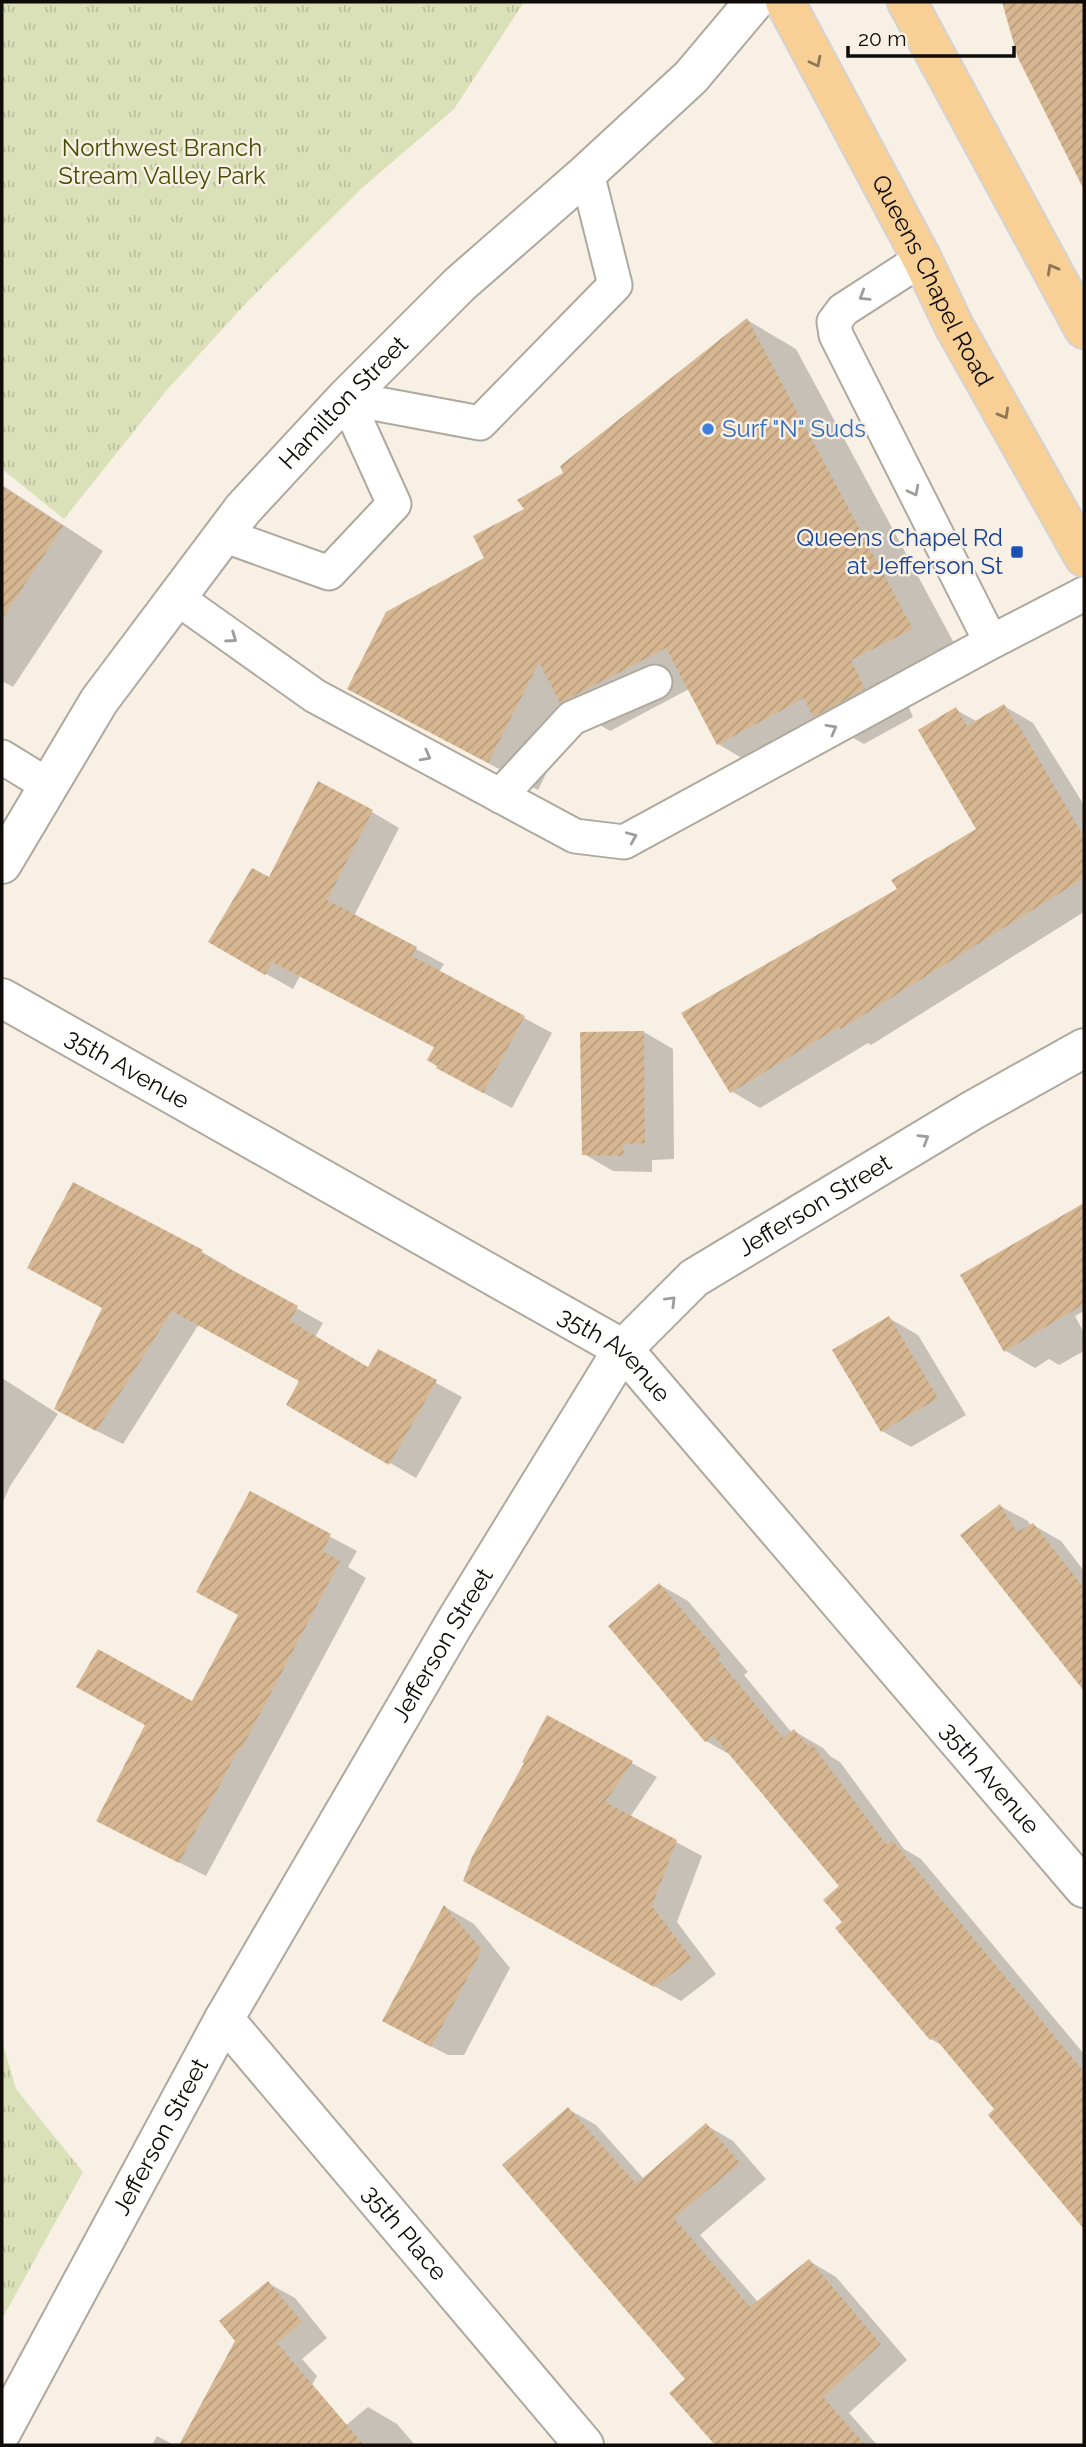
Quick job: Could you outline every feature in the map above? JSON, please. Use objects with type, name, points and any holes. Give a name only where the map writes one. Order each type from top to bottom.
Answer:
[{"type":"main road","name":"Queens Chapel Road","points":[[785,2],[922,260],[954,326],[1084,557]]},
{"type":"main road","points":[[906,2],[1084,329]]},
{"type":"street","name":"Hamilton Street","points":[[2,864],[99,701],[243,509],[346,398],[460,284],[691,77],[754,2]]},
{"type":"street","name":"35th Avenue","points":[[2,998],[623,1349],[1084,1888]]},
{"type":"street","name":"Jefferson Street","points":[[2,2431],[224,2019],[454,1624],[623,1349],[694,1278],[973,1110],[1084,1048]]},
{"type":"street","name":"35th Place","points":[[224,2019],[584,2445]]},
{"type":"lane","points":[[346,398],[480,424],[615,285],[587,173]]},
{"type":"lane","points":[[922,260],[842,310],[834,323],[836,335],[990,642]]},
{"type":"lane","points":[[223,535],[329,573],[394,504],[346,398]]},
{"type":"lane","points":[[177,598],[315,696],[575,836],[624,842],[990,642],[1084,594]]},
{"type":"lane","points":[[500,796],[572,718],[655,682]]},
{"type":"lane","points":[[2,757],[49,786]]},
{"type":"green space","name":"Northwest Branch Stream Valley Park","points":[[2,2],[524,2],[454,109],[362,188],[247,302],[166,391],[64,519],[2,469]]},
{"type":"green space","points":[[2,2041],[16,2089],[83,2172],[2,2319]]},
{"type":"building","points":[[1002,2],[1084,2],[1084,190],[1018,58]]},
{"type":"building","points":[[747,318],[913,629],[851,660],[865,689],[813,717],[804,698],[717,745],[666,648],[560,703],[539,662],[488,763],[347,689],[386,612],[484,558],[473,536],[524,509],[517,500],[563,473],[560,466]]},
{"type":"building","points":[[2,486],[63,526],[2,619]]},
{"type":"building","points":[[1004,704],[1084,837],[1084,878],[841,1029],[839,1027],[730,1093],[681,1013],[897,889],[891,880],[976,829],[918,730],[956,707],[967,726]]},
{"type":"building","points":[[318,781],[373,810],[327,900],[417,947],[412,956],[525,1016],[483,1093],[436,1068],[437,1066],[427,1060],[434,1047],[272,962],[265,975],[208,942],[252,868],[269,877]]},
{"type":"building","points":[[644,1031],[645,1143],[623,1144],[624,1156],[582,1155],[580,1032]]},
{"type":"building","points":[[73,1182],[203,1250],[201,1253],[298,1306],[290,1321],[368,1367],[378,1349],[437,1380],[389,1465],[286,1405],[299,1381],[172,1311],[96,1431],[54,1409],[102,1308],[27,1268]]},
{"type":"building","points":[[1084,1203],[1084,1304],[1004,1352],[960,1275]]},
{"type":"building","points":[[889,1316],[938,1398],[881,1432],[832,1350]]},
{"type":"building","points":[[250,1491],[331,1534],[323,1551],[340,1561],[179,1863],[96,1821],[145,1725],[76,1687],[98,1649],[192,1701],[238,1615],[196,1592]]},
{"type":"building","points":[[1000,1504],[1017,1532],[1033,1523],[1084,1588],[1084,1691],[960,1535]]},
{"type":"building","points":[[659,1583],[721,1655],[717,1658],[783,1738],[794,1729],[808,1746],[811,1743],[887,1845],[892,1840],[1084,2072],[1084,2229],[988,2115],[994,2109],[934,2037],[930,2040],[835,1928],[842,1922],[823,1900],[839,1886],[713,1735],[705,1742],[608,1626]]},
{"type":"building","points":[[547,1715],[633,1761],[605,1802],[677,1840],[652,1906],[692,1959],[654,1987],[463,1881],[472,1857]]},
{"type":"building","points":[[444,1905],[482,1950],[431,2047],[382,2021]]},
{"type":"building","points":[[568,2107],[636,2184],[706,2123],[740,2163],[674,2218],[750,2307],[809,2259],[881,2344],[823,2397],[865,2445],[715,2445],[669,2393],[685,2379],[502,2165]]},
{"type":"building","points":[[268,2281],[302,2322],[277,2343],[364,2445],[179,2445],[235,2341],[219,2321]]},
{"type":"place","name":"Surf \"N\" Suds","points":[[708,429]]},
{"type":"place","name":"Queens Chapel Rd at Jefferson St","points":[[1017,552]]}]
